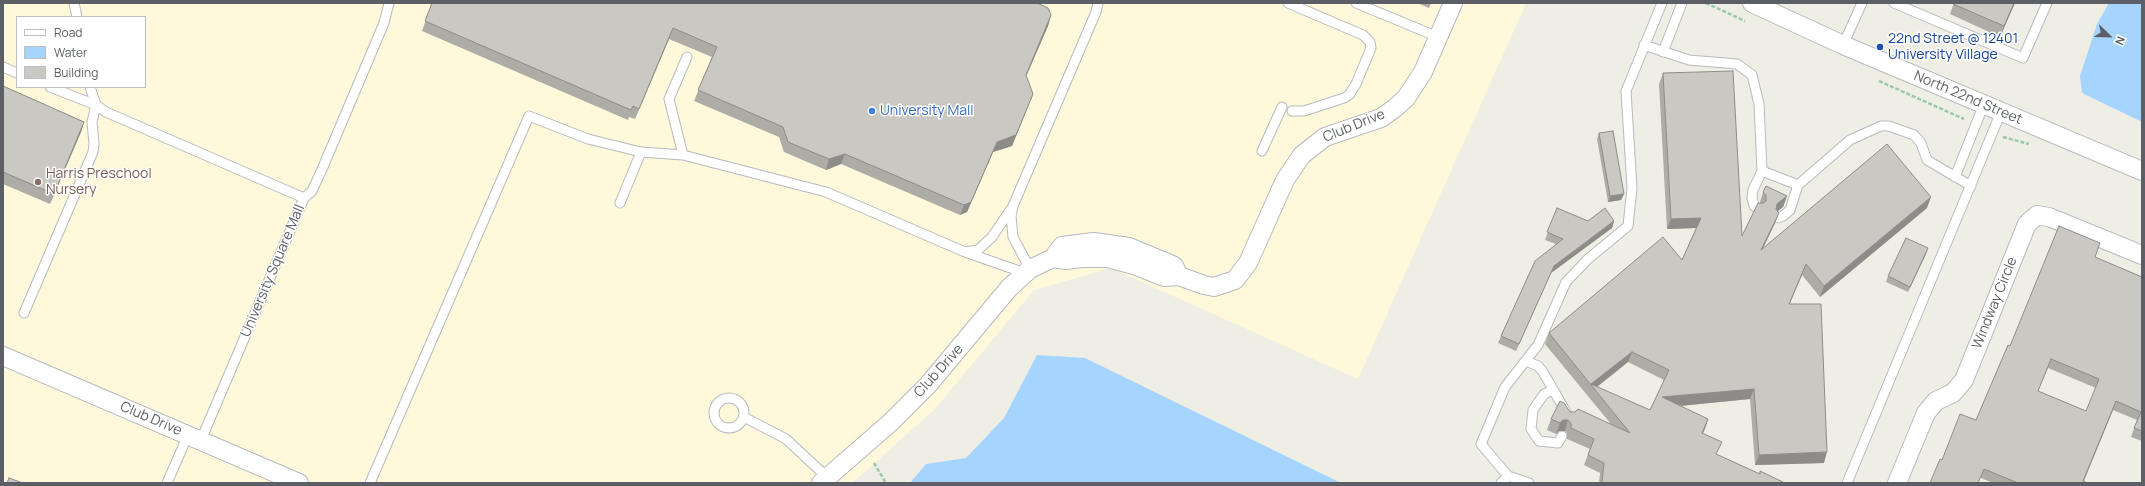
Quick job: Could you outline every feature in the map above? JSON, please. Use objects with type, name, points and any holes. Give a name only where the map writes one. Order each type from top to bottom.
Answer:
[{"type":"street","name":"Club Drive","points":[[824,480],[891,422],[928,385],[1009,288],[1027,271],[1053,258],[1062,246],[1082,242],[1106,242],[1129,247],[1170,264],[1174,266],[1179,276],[1204,285],[1214,287],[1235,280],[1248,264],[1285,180],[1302,155],[1325,137],[1381,118],[1395,108],[1416,85],[1453,3]]},
{"type":"street","name":"North 22nd Street","points":[[1752,3],[1843,45],[2142,171]]},
{"type":"street","name":"Windway Circle","points":[[1897,483],[1926,412],[1936,401],[1953,393],[1964,380],[2027,224],[2037,215],[2049,217],[2142,256]]},
{"type":"street","name":"Club Drive","points":[[3,356],[299,483]]},
{"type":"lane","points":[[74,3],[77,16]]},
{"type":"lane","points":[[965,252],[978,250],[992,237],[1013,206],[1096,12],[1098,3]]},
{"type":"lane","points":[[1288,3],[1363,35],[1370,42],[1371,48],[1356,84],[1350,94],[1344,98],[1304,111],[1292,111]]},
{"type":"lane","points":[[1356,3],[1438,38]]},
{"type":"lane","points":[[1529,483],[1508,476],[1481,444],[1505,387],[1538,345],[1566,282],[1588,259],[1628,226],[1632,188],[1626,91],[1662,3]]},
{"type":"lane","points":[[1663,52],[1682,3]]},
{"type":"lane","points":[[1843,45],[1862,3]]},
{"type":"lane","points":[[1894,3],[2022,58],[2047,3]]},
{"type":"lane","points":[[1915,12],[1919,3]]},
{"type":"lane","points":[[304,198],[312,191],[323,168],[391,4]]},
{"type":"lane","points":[[1644,45],[1689,60],[1730,62],[1746,69],[1752,76],[1759,104],[1762,170],[1752,194],[1754,206],[1757,208]]},
{"type":"lane","points":[[683,155],[669,99],[687,57]]},
{"type":"lane","points":[[3,67],[16,73]]},
{"type":"lane","name":"University Square Mall","points":[[53,88],[96,105],[106,112],[304,198],[194,438],[167,483]]},
{"type":"lane","points":[[24,313],[93,152],[94,144],[92,122],[96,105],[90,88]]},
{"type":"lane","points":[[1955,177],[1984,104]]},
{"type":"lane","points":[[1262,151],[1282,107]]},
{"type":"lane","points":[[1847,483],[2001,112]]},
{"type":"lane","points":[[370,483],[530,116],[588,139],[641,152],[683,155],[826,192],[965,252],[1027,271]]},
{"type":"lane","points":[[1778,218],[1784,216],[1790,210],[1798,185],[1850,140],[1881,126],[1889,126],[1914,135],[1920,142],[1927,160],[1971,186]]},
{"type":"lane","points":[[620,203],[641,152]]},
{"type":"lane","points":[[1762,170],[1798,185]]},
{"type":"lane","points":[[1013,206],[1011,216],[1013,237],[1027,271]]},
{"type":"lane","points":[[1526,361],[1538,366],[1569,417]]},
{"type":"lane","points":[[1553,390],[1544,394],[1533,410],[1531,428],[1539,441],[1558,443],[1562,436]]},
{"type":"lane","points":[[744,417],[786,438],[824,480]]},
{"type":"lane","points":[[1501,483],[1508,476]]},
{"type":"path","points":[[874,463],[886,483]]},
{"type":"shaded area","points":[[3,3],[1526,3],[1358,379],[1111,268],[1034,290],[935,409],[852,483],[3,483]]},
{"type":"water","points":[[2109,3],[2142,3],[2142,122],[2082,93],[2080,76],[2097,24]]},
{"type":"water","points":[[1037,355],[1085,358],[1341,483],[910,483],[926,464],[966,458],[1004,418]]},
{"type":"building","name":"University Mall","points":[[432,3],[1037,3],[1048,8],[1051,15],[1026,75],[1033,94],[1016,135],[997,142],[971,202],[964,205],[845,154],[829,159],[788,142],[783,127],[698,90],[717,47],[673,28],[639,109],[633,106],[631,110],[425,21]]},
{"type":"building","points":[[2014,3],[2004,26],[1953,4]]},
{"type":"building","points":[[1733,71],[1742,236],[1758,203],[1763,203],[1766,201],[1766,195],[1763,192],[1766,186],[1787,196],[1777,204],[1776,209],[1779,213],[1761,250],[1887,144],[1931,197],[1824,286],[1806,264],[1789,304],[1821,304],[1827,452],[1759,455],[1754,389],[1662,397],[1708,419],[1702,433],[1722,442],[1716,454],[1760,474],[1760,471],[1785,483],[1603,483],[1604,463],[1588,455],[1594,439],[1571,428],[1571,423],[1568,420],[1563,420],[1560,423],[1551,419],[1560,401],[1564,403],[1570,412],[1575,412],[1578,409],[1630,433],[1549,333],[1663,237],[1682,260],[1701,218],[1671,219],[1663,73]],"holes":[[[1632,352],[1669,370],[1650,410],[1591,384]]]},
{"type":"building","points":[[3,86],[84,122],[54,194],[3,172]]},
{"type":"building","points":[[1613,131],[1624,194],[1610,196],[1599,133]]},
{"type":"building","points":[[1557,208],[1588,221],[1605,208],[1614,221],[1554,266],[1519,344],[1501,336],[1535,261],[1563,239],[1547,232]]},
{"type":"building","points":[[2059,226],[2100,243],[2095,257],[2142,277],[2142,431],[2134,428],[2141,412],[2116,401],[2083,481],[2087,483],[2018,483],[1984,469],[1978,483],[1930,483],[1940,459],[1942,460],[1960,414],[1976,420],[2008,345],[2010,346]],"holes":[[[2051,359],[2099,379],[2086,411],[2038,391]]]},
{"type":"building","points":[[1906,238],[1928,248],[1910,287],[1888,276]]},
{"type":"building","points":[[9,478],[23,483],[7,483]]},
{"type":"place","name":"22nd Street @ 12401 University Village","points":[[1880,47]]},
{"type":"place","name":"University Mall","points":[[872,111]]},
{"type":"place","name":"Harris Preschool Nursery","points":[[38,182]]}]
